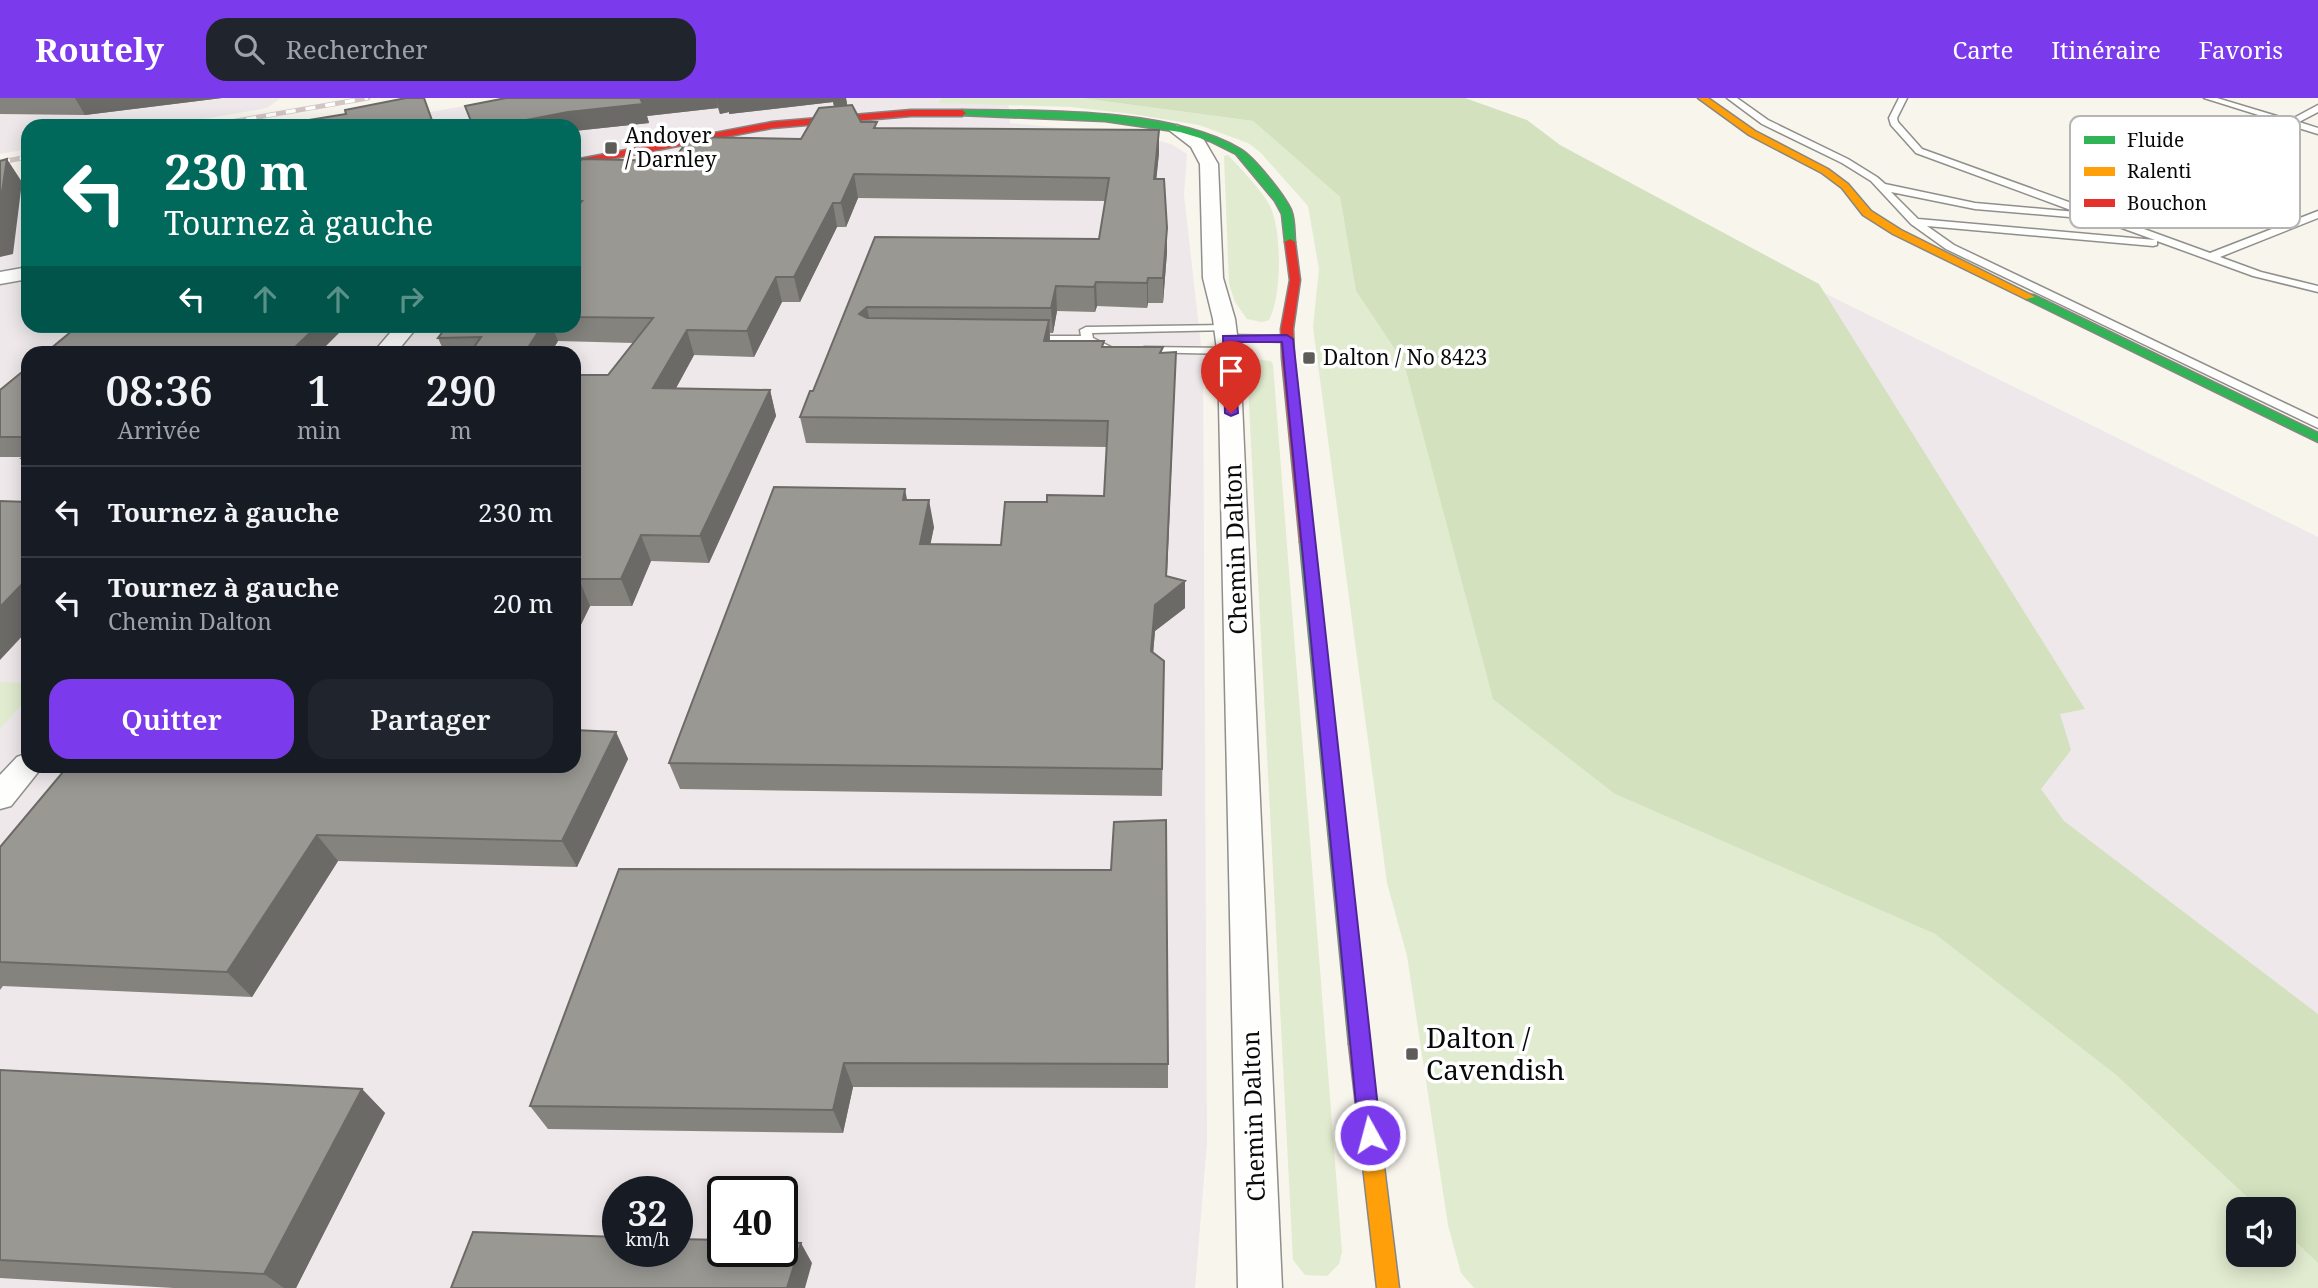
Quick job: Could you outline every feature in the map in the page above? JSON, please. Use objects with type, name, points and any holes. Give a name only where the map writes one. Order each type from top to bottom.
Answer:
[{"type":"street","points":[[1702,98],[1752,133],[1825,171],[1845,186],[1867,213],[1897,232],[2318,438]]},
{"type":"street","points":[[581,162],[746,129],[891,114],[1025,114],[1093,118],[1177,130],[1219,141],[1241,153],[1286,210],[1295,280],[1287,339],[1355,1006],[1388,1288]]},
{"type":"street","name":"Chemin Dalton","points":[[1177,130],[1199,144],[1207,156],[1213,278],[1227,339],[1260,1288]]},
{"type":"street","points":[[0,278],[21,274]]},
{"type":"street","points":[[0,797],[21,773]]},
{"type":"lane","points":[[1731,98],[1765,122],[1861,170],[1882,187],[1915,222],[1950,247],[2318,424]]},
{"type":"lane","points":[[1903,98],[1893,118],[1894,123],[1919,151],[2070,207]]},
{"type":"lane","points":[[2208,98],[2268,116]]},
{"type":"lane","points":[[2300,118],[2318,108]]},
{"type":"lane","points":[[2300,126],[2318,131]]},
{"type":"lane","points":[[1882,187],[1986,208],[2070,214]]},
{"type":"lane","points":[[2300,221],[2318,214]]},
{"type":"lane","points":[[1915,222],[2174,244]]},
{"type":"lane","points":[[2130,228],[2271,278],[2318,289]]},
{"type":"lane","points":[[2210,257],[2283,228]]},
{"type":"lane","points":[[1087,340],[1086,330],[1227,339],[1287,339]]},
{"type":"lane","points":[[1020,339],[1087,340],[1107,349],[1126,349],[1227,339]]},
{"type":"shaded area","points":[[0,98],[281,98],[267,108],[203,119],[21,119],[21,150],[0,154]]},
{"type":"shaded area","points":[[512,98],[1008,98],[1010,123],[1135,135],[1171,144],[1187,154],[1184,195],[1203,363],[1207,1142],[1195,1288],[0,1288],[0,186],[21,182],[21,333],[581,333],[581,119],[390,119]]},
{"type":"shaded area","points":[[1804,283],[2318,537],[2318,1025],[2048,830]]},
{"type":"green space","points":[[942,98],[1081,98],[1253,121],[1340,197],[1356,291],[1404,363],[1615,794],[1935,934],[2116,1075],[2247,1197],[2226,1197],[2226,1267],[2296,1267],[2296,1242],[2318,1263],[2318,1288],[1474,1288],[1461,1273],[1448,1225],[1407,956],[1387,883],[1313,327],[1319,269],[1308,206],[1260,152],[1248,143],[1199,125],[1071,107],[938,103]]},
{"type":"green space","points":[[1081,98],[1465,98],[1527,120],[1560,145],[1819,284],[2085,709],[2060,714],[2071,750],[2041,789],[2064,821],[2318,1014],[2318,1263],[2296,1242],[2296,1197],[2247,1197],[2116,1075],[1935,934],[1615,794],[1493,699],[1404,363],[1356,291],[1340,197],[1253,121]]},
{"type":"green space","points":[[1228,155],[1270,206],[1277,231],[1279,263],[1276,296],[1269,320],[1262,322],[1247,319],[1235,302],[1229,284],[1224,156]]},
{"type":"green space","points":[[1253,359],[1271,361],[1273,365],[1342,1252],[1339,1264],[1327,1276],[1305,1275],[1293,1260],[1247,366]]},
{"type":"green space","points":[[0,682],[21,683],[21,705],[0,729]]},
{"type":"building","points":[[406,98],[424,98],[432,119],[315,119],[346,114],[345,110]]},
{"type":"building","points":[[506,98],[640,98],[643,104],[532,119],[470,119],[465,106]]},
{"type":"building","points":[[852,105],[861,122],[877,122],[874,128],[1159,130],[1154,179],[1164,179],[1167,228],[1163,278],[1148,278],[1147,283],[1096,282],[1094,287],[1056,286],[1051,308],[867,307],[859,314],[867,318],[1049,320],[1044,341],[1104,341],[1102,347],[1163,347],[1160,353],[1176,352],[1166,576],[1185,581],[1155,605],[1151,651],[1164,661],[1162,769],[669,763],[774,487],[905,489],[903,500],[929,500],[920,544],[1001,545],[1005,502],[1047,502],[1047,495],[1104,496],[1108,421],[800,417],[875,237],[1099,239],[1109,178],[854,174],[841,203],[833,203],[794,277],[776,277],[747,331],[687,330],[653,388],[770,390],[700,536],[641,535],[621,579],[581,579],[581,375],[608,375],[653,318],[581,317],[581,160],[673,161],[690,137],[801,139],[819,108]]},
{"type":"building","points":[[7,159],[0,205],[0,161]]},
{"type":"building","points":[[70,333],[310,333],[296,346],[54,346]]},
{"type":"building","points":[[442,333],[538,333],[529,346],[475,346],[481,337],[438,338]]},
{"type":"building","points":[[21,373],[21,437],[0,437],[0,390]]},
{"type":"building","points":[[0,501],[21,502],[21,585],[0,607]]},
{"type":"building","points":[[581,730],[616,732],[562,841],[317,835],[227,972],[0,962],[0,847],[62,773],[581,773]]},
{"type":"building","points":[[1166,820],[1168,1064],[844,1063],[833,1110],[530,1106],[619,869],[1111,870],[1114,822]]},
{"type":"building","points":[[0,1070],[362,1089],[264,1274],[0,1260]]},
{"type":"building","points":[[473,1232],[602,1236],[602,1267],[693,1267],[693,1239],[707,1240],[707,1267],[794,1267],[787,1288],[451,1288]]},
{"type":"railway","points":[[247,119],[368,98]]},
{"type":"railway","points":[[0,162],[21,158]]},
{"type":"traffic: fast","points":[[962,113],[1105,118],[1181,130],[1214,139],[1239,152],[1278,199],[1286,210],[1290,242]]},
{"type":"traffic: fast","points":[[2030,297],[2318,438]]},
{"type":"traffic: fast","points":[[1307,542],[1359,1044]]},
{"type":"traffic: slow","points":[[1702,98],[1752,133],[1825,171],[1845,186],[1867,213],[1897,232],[2030,297]]},
{"type":"traffic: slow","points":[[1359,1044],[1388,1288]]},
{"type":"traffic: jam","points":[[581,162],[772,125],[911,113],[962,113]]},
{"type":"traffic: jam","points":[[1290,242],[1295,280],[1287,329],[1288,358],[1307,542]]},
{"type":"place","name":"Andover / Darnley","points":[[611,148]]},
{"type":"place","name":"Dalton / No 8423","points":[[1309,358]]},
{"type":"place","name":"Dalton / Cavendish","points":[[1412,1054]]},
{"type":"route","points":[[1231,413],[1227,338],[1287,339],[1370,1135]]}]
